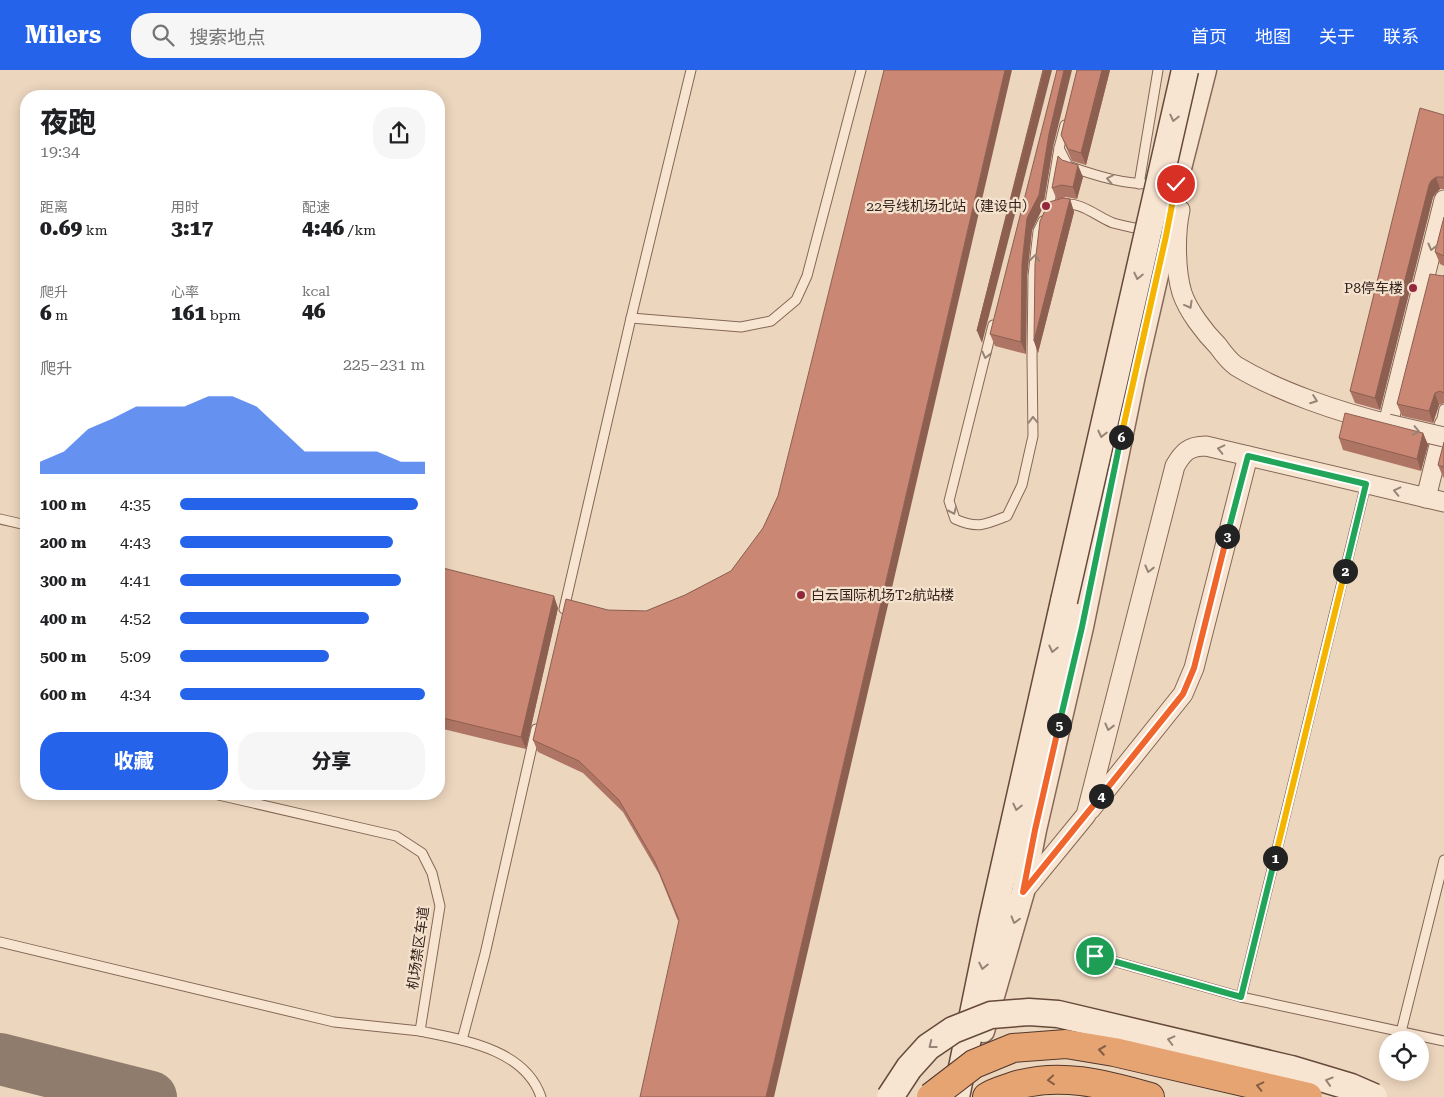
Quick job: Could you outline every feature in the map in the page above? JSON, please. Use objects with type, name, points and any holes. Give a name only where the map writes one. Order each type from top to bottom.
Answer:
[{"type":"highway","points":[[931,1097],[974,1064],[1013,1048],[1066,1044],[1114,1052],[1308,1097]]},
{"type":"highway","points":[[987,1097],[993,1093],[1026,1082],[1063,1078],[1093,1082],[1150,1097]]},
{"type":"main road","points":[[956,1097],[990,931],[1185,70]]},
{"type":"main road","points":[[890,1097],[908,1068],[928,1047],[953,1030],[991,1015],[1030,1012],[1058,1014],[1282,1067],[1351,1087],[1374,1097]]},
{"type":"street","points":[[962,1097],[999,978],[1023,892],[1035,830],[1082,627],[1176,184],[1205,70]]},
{"type":"street","points":[[1212,70],[1178,222],[1178,263],[1182,294],[1202,328],[1234,365],[1283,389],[1360,417],[1388,424],[1442,433],[1426,498]]},
{"type":"street","points":[[1388,424],[1435,275],[1444,200]]},
{"type":"street","points":[[1086,815],[1175,466],[1186,450],[1196,446],[1206,446],[1444,502]]},
{"type":"street","points":[[1023,892],[1183,694],[1194,668],[1248,456]]},
{"type":"lane","points":[[562,616],[631,318],[692,70]]},
{"type":"lane","points":[[631,318],[741,327],[771,321],[796,300],[807,276],[861,70]]},
{"type":"lane","points":[[1139,184],[1158,70]]},
{"type":"lane","points":[[995,319],[949,501],[955,519],[968,525],[984,526],[1006,516],[1022,485],[1033,436],[1033,276],[1038,231],[1049,209],[1059,148],[1068,114]]},
{"type":"lane","points":[[1059,148],[1068,166],[1105,179],[1139,184],[1176,184]]},
{"type":"lane","points":[[1049,209],[1067,204],[1088,209],[1112,222],[1166,236]]},
{"type":"lane","points":[[1442,433],[1444,408]]},
{"type":"lane","points":[[1241,997],[1366,484]]},
{"type":"lane","points":[[0,519],[20,524]]},
{"type":"lane","points":[[462,1040],[485,954],[538,722]]},
{"type":"lane","name":"机场禁区车道","points":[[240,800],[396,836],[422,854],[432,873],[440,906],[420,1032]]},
{"type":"lane","points":[[1401,1031],[1444,860]]},
{"type":"lane","points":[[0,942],[334,1022],[420,1032],[477,1044],[517,1064],[539,1089],[542,1097]]},
{"type":"lane","points":[[1095,956],[1241,997],[1396,1031]]},
{"type":"lane","points":[[1429,1038],[1444,1041]]},
{"type":"building","name":"白云国际机场T2航站楼","points":[[884,70],[1005,70],[766,1097],[640,1097],[679,920],[655,862],[619,800],[579,761],[533,740],[566,599],[608,610],[646,611],[685,595],[731,571],[763,528],[778,496]]},
{"type":"building","points":[[1043,70],[1044,70],[977,331]]},
{"type":"building","points":[[1057,70],[1064,70],[1049,134],[1039,195],[1027,218],[1022,264],[1021,342],[990,334]]},
{"type":"building","points":[[1077,70],[1102,70],[1081,153],[1068,149],[1061,135]]},
{"type":"building","points":[[1420,108],[1444,115],[1444,178],[1436,177],[1429,185],[1375,398],[1350,391]]},
{"type":"building","points":[[1058,156],[1062,160],[1078,165],[1073,187],[1061,185],[1052,188]]},
{"type":"building","points":[[1063,198],[1070,199],[1034,341],[1035,264],[1040,221],[1049,202]]},
{"type":"building","points":[[1444,217],[1444,256],[1435,252]]},
{"type":"building","points":[[1430,274],[1444,275],[1444,393],[1440,391],[1435,393],[1429,411],[1397,404]]},
{"type":"building","points":[[1345,413],[1423,433],[1417,459],[1339,438]]},
{"type":"building","points":[[1444,442],[1444,467],[1438,465]]},
{"type":"building","points":[[445,569],[554,596],[521,737],[445,718]]},
{"type":"taxiway","points":[[0,1059],[151,1097]]},
{"type":"place","name":"22号线机场北站（建设中）","points":[[1046,206]]},
{"type":"place","name":"P8停车楼","points":[[1413,288]]},
{"type":"place","name":"白云国际机场T2航站楼","points":[[801,595]]},
{"type":"route","points":[[1095,956],[1241,997],[1366,484],[1248,456],[1194,668],[1183,694],[1023,892],[1035,830],[1082,627],[1176,184]]}]
